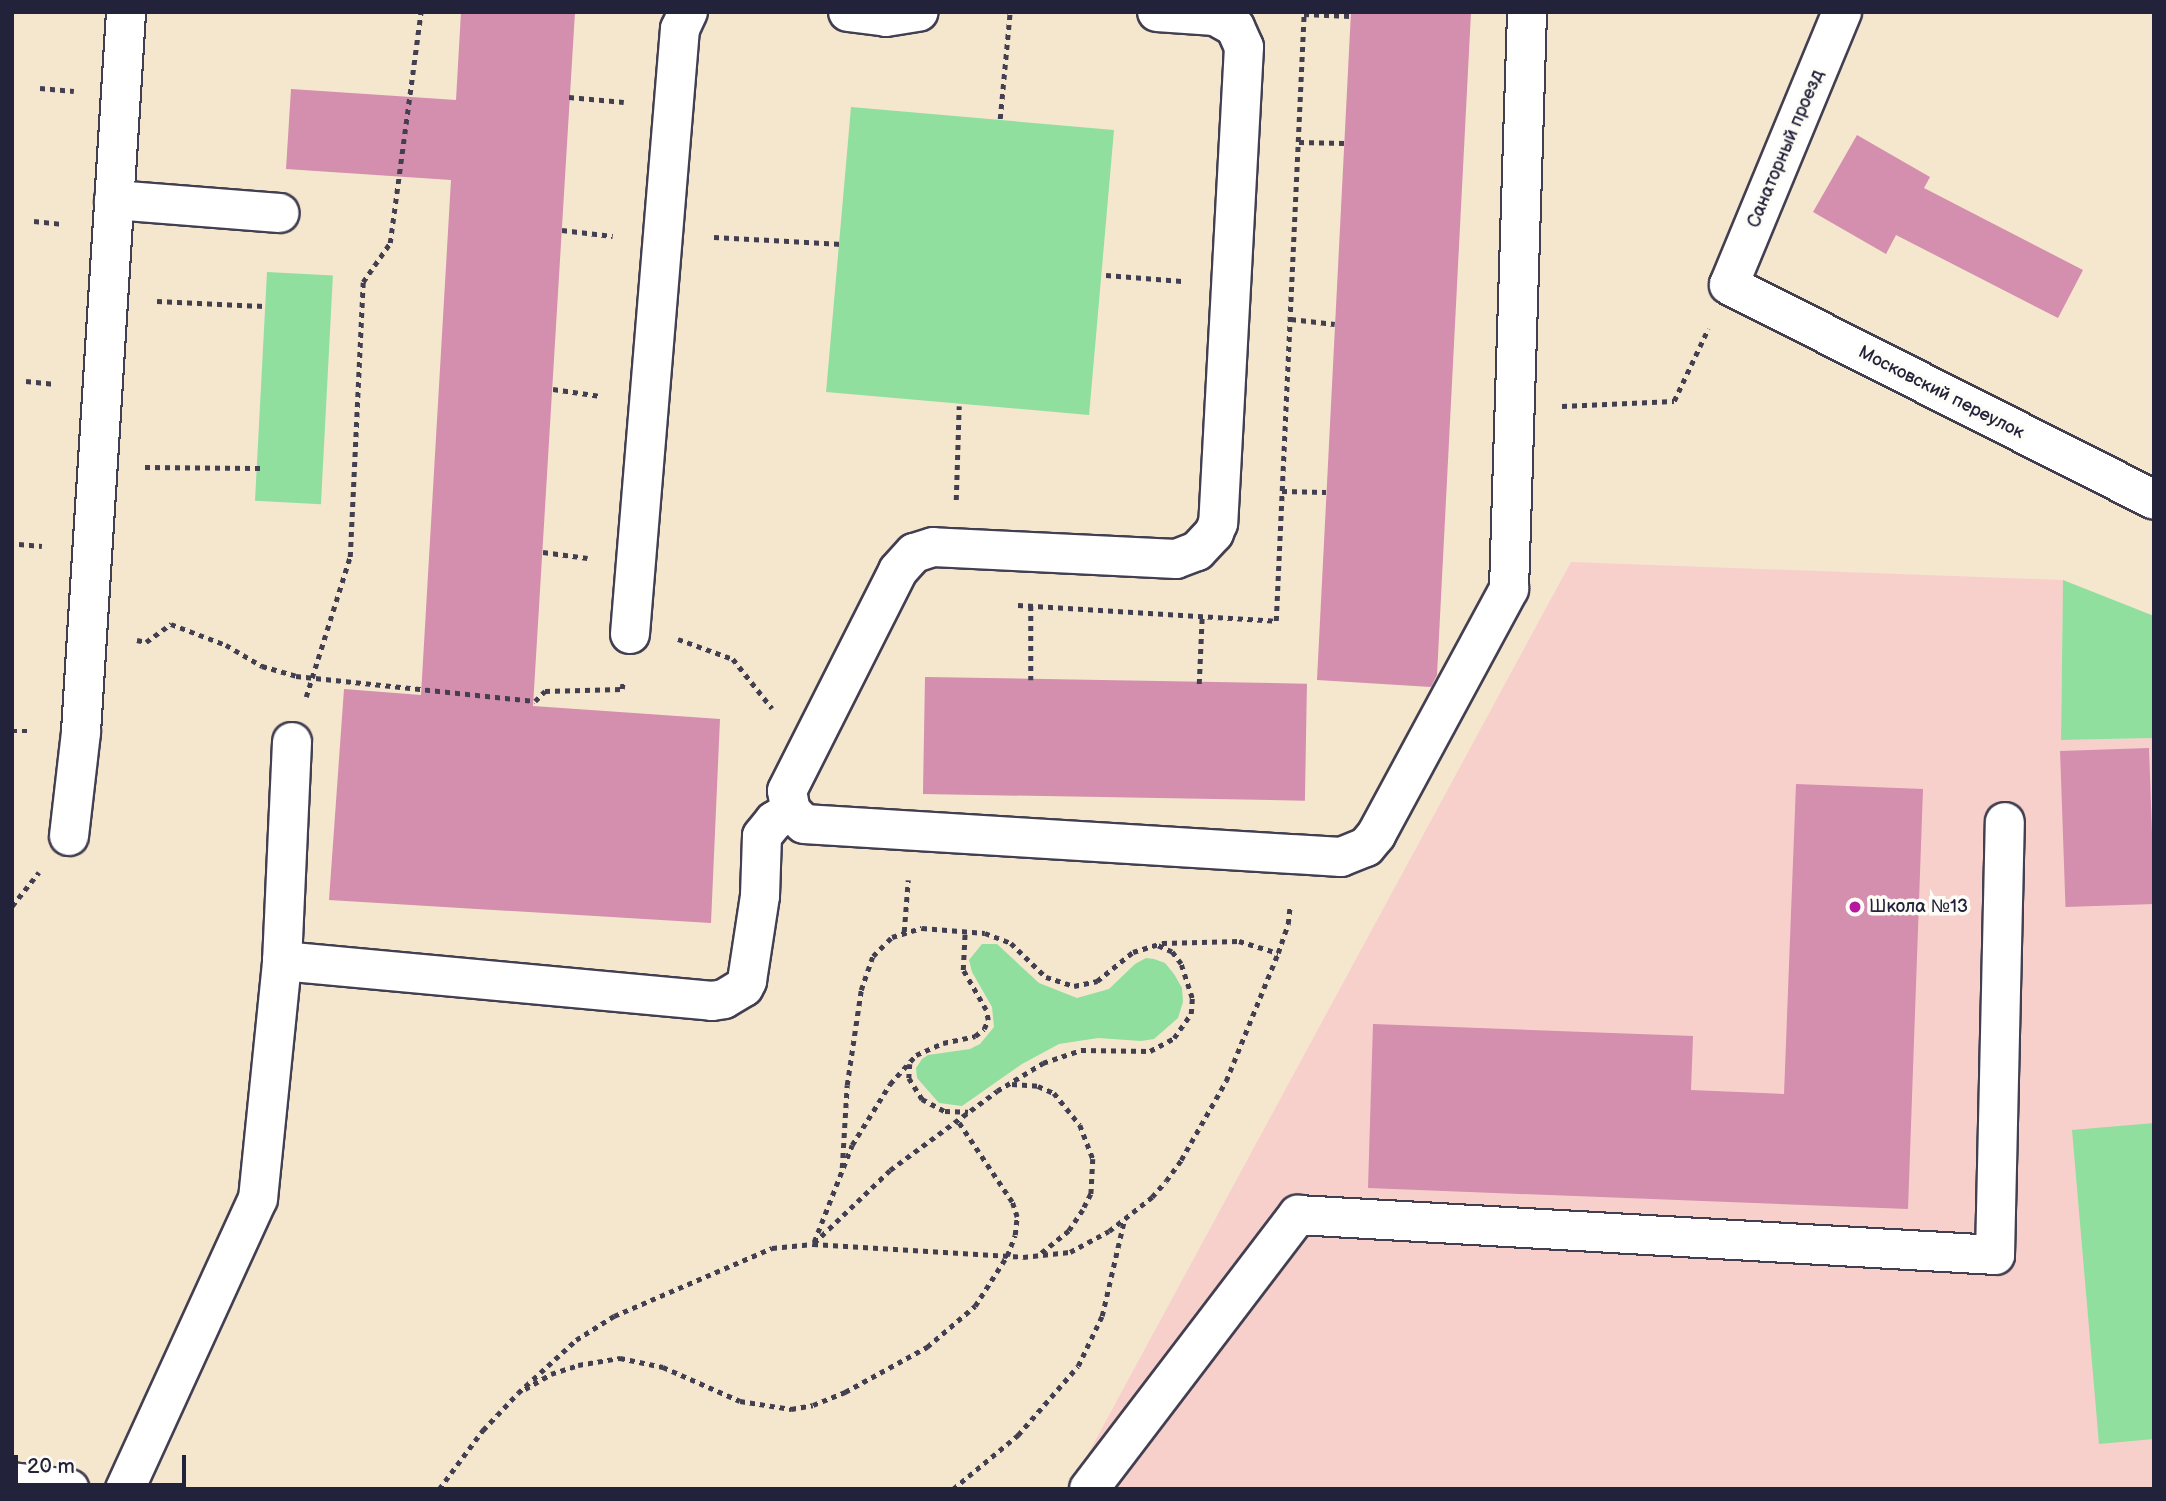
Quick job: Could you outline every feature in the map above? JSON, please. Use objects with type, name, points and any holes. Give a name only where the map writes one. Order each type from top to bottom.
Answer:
[{"type":"lane","points":[[68,836],[81,732],[126,12]]},
{"type":"lane","points":[[630,634],[681,29],[688,12]]},
{"type":"lane","points":[[848,12],[886,17],[919,12]]},
{"type":"lane","points":[[1157,12],[1215,16],[1235,27],[1244,47],[1218,523],[1214,533],[1197,551],[1176,559],[933,547],[914,553],[898,571],[787,791],[791,811],[804,824],[1296,855],[1350,856],[1366,847],[1376,835],[1506,599],[1509,589],[1527,12]]},
{"type":"lane","name":"Санаторный проезд","points":[[1729,285],[1842,12]]},
{"type":"lane","points":[[114,200],[279,213]]},
{"type":"lane","name":"Московский переулок","points":[[1729,285],[2154,500]]},
{"type":"lane","points":[[125,1489],[258,1199],[282,961],[292,742]]},
{"type":"lane","points":[[282,961],[712,1001],[724,999],[744,987],[747,981],[760,897],[762,836],[774,821],[791,811]]},
{"type":"lane","points":[[1090,1489],[1298,1215],[1995,1255],[2005,822]]},
{"type":"lane","points":[[12,1482],[70,1489]]},
{"type":"path","points":[[292,742],[350,557],[363,282],[390,243],[421,12]]},
{"type":"path","points":[[1000,119],[1010,12]]},
{"type":"path","points":[[1006,604],[1276,621],[1304,13],[1350,16]]},
{"type":"path","points":[[1299,142],[1344,143]]},
{"type":"path","points":[[663,234],[842,244]]},
{"type":"path","points":[[1516,408],[1674,401],[1729,285]]},
{"type":"path","points":[[108,299],[265,306]]},
{"type":"path","points":[[1290,319],[1335,324]]},
{"type":"path","points":[[98,467],[260,468]]},
{"type":"path","points":[[1282,491],[1326,492]]},
{"type":"path","points":[[1031,606],[1031,680]]},
{"type":"path","points":[[1199,684],[1202,616]]},
{"type":"path","points":[[87,633],[146,642],[171,624],[226,645],[262,666],[312,678],[535,701],[545,691],[622,689],[630,634],[676,638],[733,659],[768,700],[791,738],[797,769]]},
{"type":"path","points":[[439,1489],[483,1430],[518,1393],[576,1340],[614,1316],[772,1248],[813,1244],[1037,1256],[1081,1247],[1124,1220],[1152,1197],[1181,1160],[1226,1081],[1288,924],[1296,855]]},
{"type":"path","points":[[842,1168],[853,1035],[861,990],[873,956],[880,946],[904,932],[940,927],[992,934],[1011,943],[1046,977],[1074,986],[1097,981],[1133,952],[1151,945],[1188,940],[1239,941],[1278,953]]},
{"type":"path","points":[[813,1244],[842,1168],[868,1118],[912,1060],[929,1048],[975,1036],[984,1029],[988,1020],[986,1010],[963,970],[965,930]]},
{"type":"path","points":[[813,1244],[890,1170],[1008,1084],[1062,1055],[1096,1049],[1150,1051],[1174,1038],[1191,1014],[1189,980],[1172,952],[1151,945]]},
{"type":"path","points":[[912,1060],[909,1078],[922,1099],[945,1111],[968,1112]]},
{"type":"path","points":[[1008,1084],[1038,1086],[1054,1093],[1080,1125],[1093,1159],[1091,1194],[1083,1210],[1069,1231],[1037,1256]]},
{"type":"path","points":[[518,1393],[551,1374],[578,1365],[620,1358],[663,1367],[740,1401],[791,1409],[813,1405],[892,1368],[943,1335],[975,1306],[1007,1256],[1015,1236],[1017,1217],[1012,1202],[957,1120]]},
{"type":"path","points":[[953,1489],[1018,1435],[1078,1366],[1102,1316],[1124,1220]]},
{"type":"shaded area","points":[[1571,562],[2063,580],[2061,740],[2154,738],[2154,1489],[1081,1489],[1075,1478]]},
{"type":"green space","points":[[851,107],[1114,130],[1089,415],[826,392]]},
{"type":"green space","points":[[267,272],[333,275],[321,504],[255,501]]},
{"type":"green space","points":[[2063,580],[2154,616],[2154,738],[2061,740]]},
{"type":"green space","points":[[982,944],[997,944],[1039,983],[1077,998],[1109,989],[1135,964],[1146,958],[1165,963],[1182,988],[1183,1002],[1178,1018],[1154,1039],[1141,1041],[1098,1038],[1059,1044],[1022,1064],[962,1106],[939,1103],[917,1078],[916,1068],[922,1059],[928,1055],[970,1049],[980,1044],[994,1027],[992,1007],[972,972],[969,960]]},
{"type":"green space","points":[[2154,1123],[2154,1439],[2099,1444],[2072,1130]]},
{"type":"building","points":[[461,12],[575,12],[533,706],[720,719],[711,923],[329,900],[344,689],[421,695],[451,180],[286,169],[291,89],[456,100]]},
{"type":"building","points":[[1351,12],[1471,12],[1437,675],[1431,687],[1317,680]]},
{"type":"building","points":[[1857,135],[1930,177],[1924,188],[2083,270],[2058,318],[1896,235],[1886,254],[1813,212]]},
{"type":"building","points":[[925,677],[1307,684],[1305,801],[923,794]]},
{"type":"building","points":[[2149,748],[2154,904],[2065,907],[2060,751]]},
{"type":"building","name":"Школа №13","points":[[1796,784],[1923,789],[1908,1209],[1368,1188],[1373,1024],[1693,1036],[1691,1090],[1784,1094]]},
{"type":"place","name":"Школа №13","points":[[1855,907]]}]
